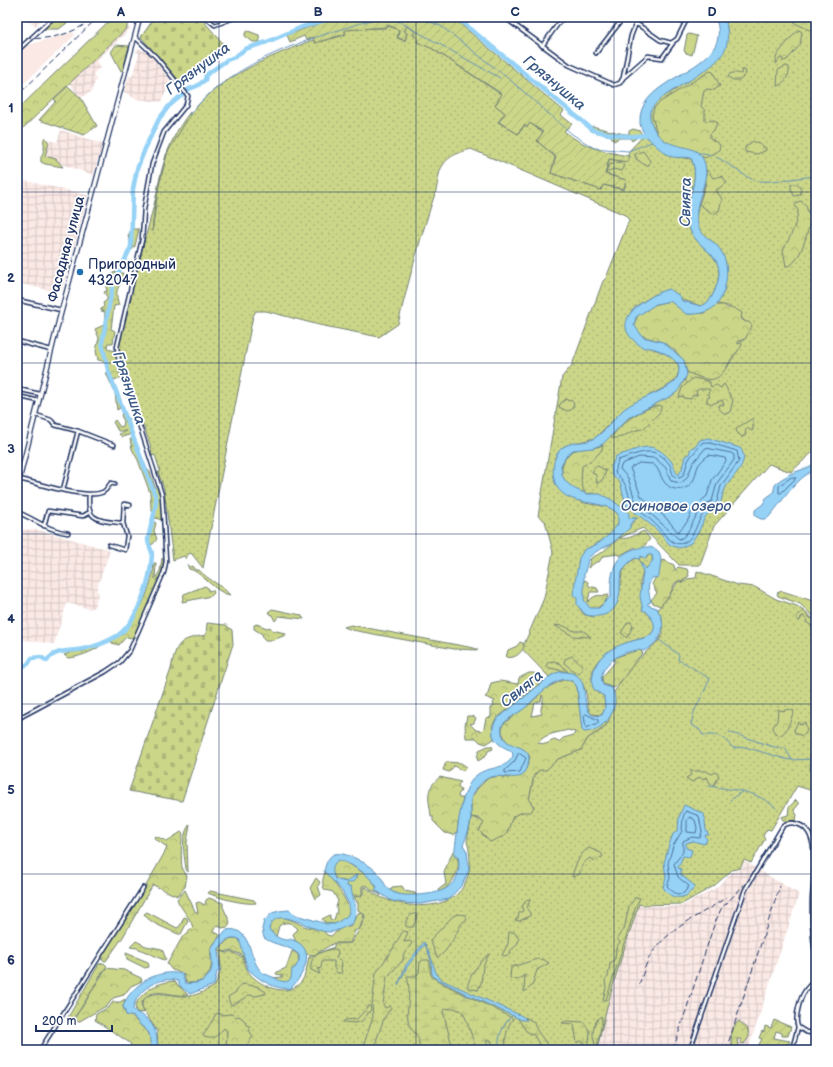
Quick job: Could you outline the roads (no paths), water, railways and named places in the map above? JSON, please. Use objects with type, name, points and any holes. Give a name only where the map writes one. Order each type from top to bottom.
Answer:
[{"type":"main road","name":"Фасадная улица","points":[[17,488],[61,310],[140,17]]},
{"type":"street","points":[[17,51],[54,17]]},
{"type":"street","points":[[205,17],[215,25],[236,17]]},
{"type":"street","points":[[504,17],[569,65],[614,85],[620,83],[623,78],[648,56],[662,58],[679,35],[688,17]]},
{"type":"street","points":[[542,46],[563,17]]},
{"type":"street","points":[[596,52],[625,17],[660,40],[673,43]]},
{"type":"street","points":[[623,78],[630,36],[636,23]]},
{"type":"street","points":[[17,719],[98,676],[120,662],[130,650],[161,580],[166,565],[162,495],[119,362],[116,347],[142,240],[144,209],[152,164],[164,132],[186,105],[188,96],[156,57],[134,37]]},
{"type":"street","points":[[17,300],[61,310]]},
{"type":"street","points":[[17,341],[51,350]]},
{"type":"street","points":[[17,389],[40,394]]},
{"type":"street","points":[[17,396],[39,401]]},
{"type":"street","points":[[36,415],[51,420],[55,425],[78,431],[114,444]]},
{"type":"street","points":[[63,490],[78,431]]},
{"type":"street","points":[[17,468],[22,469]]},
{"type":"street","points":[[20,479],[63,490],[88,494],[102,492],[107,489],[111,483],[115,484]]},
{"type":"street","points":[[88,494],[90,512],[102,520],[123,523]]},
{"type":"street","points":[[110,545],[125,550],[127,536],[123,523],[124,504],[130,505]]},
{"type":"street","points":[[44,526],[48,510],[83,516],[90,512]]},
{"type":"street","points":[[17,512],[44,526],[59,532],[68,533]]},
{"type":"street","points":[[690,1050],[745,890],[783,826],[788,823],[797,824],[809,831],[813,843],[812,904],[813,937],[816,956]]},
{"type":"street","points":[[40,1050],[143,888]]},
{"type":"street","points":[[792,1050],[798,1027],[795,1019],[802,996],[816,979]]},
{"type":"street","points":[[798,1027],[806,1032],[816,1034]]},
{"type":"water","name":"Свияга","points":[[715,17],[725,17],[727,28],[726,47],[720,58],[658,101],[651,109],[650,118],[654,130],[661,137],[668,142],[691,149],[702,157],[706,172],[698,203],[697,219],[702,233],[719,248],[723,254],[727,270],[723,293],[717,304],[705,312],[686,314],[670,301],[656,304],[636,317],[634,325],[643,337],[663,342],[684,360],[687,375],[678,391],[673,395],[628,418],[603,444],[593,448],[573,450],[567,455],[561,465],[562,475],[566,482],[575,489],[587,494],[600,494],[612,500],[629,513],[629,518],[637,518],[630,524],[630,528],[611,544],[589,557],[584,575],[584,600],[590,608],[599,608],[611,596],[613,569],[616,562],[627,552],[635,549],[645,547],[655,549],[659,552],[661,558],[659,577],[652,578],[649,584],[648,590],[651,602],[648,603],[648,605],[657,608],[661,617],[663,625],[661,635],[656,642],[644,651],[637,650],[621,655],[614,659],[603,671],[601,678],[603,685],[612,688],[615,695],[615,703],[610,717],[599,728],[584,732],[582,730],[577,687],[572,681],[565,679],[558,681],[543,691],[525,708],[502,725],[502,735],[506,741],[525,750],[529,755],[528,763],[522,776],[496,776],[488,778],[480,784],[473,793],[470,823],[463,845],[467,851],[469,870],[462,885],[449,899],[421,904],[392,901],[375,890],[377,887],[365,874],[355,867],[338,860],[334,864],[333,869],[335,879],[346,882],[358,874],[354,881],[346,884],[348,887],[351,886],[356,907],[353,923],[338,930],[329,932],[322,931],[295,920],[279,918],[273,921],[269,929],[277,937],[284,940],[290,939],[301,944],[305,950],[307,956],[306,963],[296,983],[291,988],[279,988],[257,977],[248,969],[239,939],[232,938],[225,942],[218,950],[220,970],[217,972],[214,985],[190,994],[180,986],[178,981],[164,980],[150,986],[139,996],[133,1009],[150,1022],[157,1037],[157,1050],[150,1050],[150,1037],[147,1030],[134,1017],[126,1015],[123,1006],[127,998],[139,985],[164,973],[182,974],[185,983],[203,981],[211,972],[212,948],[226,930],[240,932],[245,937],[256,965],[262,972],[286,982],[291,979],[292,969],[295,968],[299,961],[299,955],[287,947],[273,943],[264,938],[262,929],[264,921],[272,913],[289,910],[296,915],[327,924],[335,924],[347,916],[349,912],[349,904],[342,891],[324,871],[328,859],[331,856],[335,854],[343,854],[366,864],[378,873],[390,890],[399,894],[407,895],[434,893],[449,887],[454,882],[459,867],[458,856],[454,855],[460,811],[467,789],[472,780],[478,774],[506,764],[513,756],[512,751],[498,743],[493,736],[493,726],[496,720],[549,677],[555,673],[562,672],[575,674],[580,679],[583,685],[586,705],[589,711],[594,716],[602,715],[605,708],[604,696],[595,690],[592,683],[595,667],[598,661],[608,651],[615,647],[647,637],[653,632],[654,623],[646,611],[643,611],[640,596],[643,572],[640,562],[646,569],[653,560],[652,555],[647,555],[645,559],[641,556],[639,559],[635,558],[628,563],[620,577],[619,598],[617,604],[610,612],[599,616],[586,615],[577,605],[577,598],[573,595],[579,558],[584,550],[599,543],[611,533],[618,524],[618,514],[603,506],[568,497],[561,492],[554,479],[553,467],[557,455],[564,446],[593,439],[602,433],[624,409],[667,387],[677,378],[679,366],[673,359],[658,350],[644,348],[635,342],[630,336],[626,330],[626,324],[632,312],[652,296],[669,289],[680,296],[682,301],[701,306],[710,300],[715,290],[719,277],[719,267],[710,253],[697,241],[688,224],[688,208],[694,183],[694,166],[691,158],[670,156],[656,146],[647,137],[641,128],[640,123],[642,110],[648,99],[658,89],[696,65],[707,56],[715,46],[718,39],[718,32]]},
{"type":"water","name":"Осиновое озеро","points":[[708,438],[740,448],[743,454],[742,464],[725,489],[720,507],[711,511],[705,517],[700,529],[691,543],[680,548],[676,547],[670,545],[656,529],[626,505],[620,482],[612,475],[611,467],[616,456],[645,447],[651,447],[664,454],[672,463],[678,475],[682,469],[685,456],[689,454],[691,448],[696,446],[700,440]]},
{"type":"water","points":[[816,461],[816,469],[808,473],[795,485],[767,519],[761,519],[755,516],[755,510],[773,493],[775,485],[780,480],[790,474],[809,467]]},
{"type":"water","points":[[684,805],[704,814],[706,830],[709,835],[705,835],[707,840],[704,844],[693,841],[686,843],[686,848],[692,850],[690,857],[683,856],[678,868],[681,869],[681,875],[695,886],[688,895],[684,897],[674,897],[663,887],[666,878],[664,863],[673,834],[678,830],[679,817]]},
{"type":"water","points":[[424,942],[425,944],[407,967],[398,985],[406,965]]},
{"type":"water","points":[[425,944],[436,973],[442,980],[522,1016],[527,1020],[522,1020],[468,995],[466,996],[466,994],[435,978],[432,974],[431,960]]},
{"type":"waterway","name":"Грязнушка","points":[[17,669],[28,664],[32,658],[41,657],[47,661],[54,654],[92,647],[117,636],[131,621],[146,587],[152,554],[148,540],[156,498],[108,370],[102,343],[113,284],[131,247],[133,189],[137,169],[159,119],[169,106],[189,89],[197,86],[205,80],[206,75],[245,49],[267,42],[302,27],[335,17]]},
{"type":"waterway","points":[[189,115],[208,95],[229,78],[252,64],[303,42],[381,17]]},
{"type":"waterway","points":[[391,17],[500,78]]},
{"type":"waterway","points":[[417,17],[441,26],[509,79],[572,134],[594,148],[628,151],[652,142]]},
{"type":"waterway","name":"Грязнушка","points":[[456,17],[593,130],[621,136],[650,134]]},
{"type":"waterway","points":[[698,153],[713,155],[747,177],[759,181],[775,181],[816,176]]},
{"type":"waterway","points":[[658,639],[679,655],[678,660],[710,679],[694,712],[691,725],[699,729],[703,735],[716,735],[724,738],[733,748],[745,747],[789,760],[815,759]]},
{"type":"waterway","points":[[729,732],[774,747],[785,748],[792,760]]},
{"type":"waterway","points":[[709,786],[752,794],[760,797],[776,808]]},
{"type":"waterway","points":[[730,800],[743,791]]},
{"type":"waterway","points":[[499,1050],[500,1036],[506,1022],[513,1015]]},
{"type":"railway","points":[[17,96],[98,17]]},
{"type":"railway","points":[[17,37],[54,37],[71,32],[87,23]]},
{"type":"railway","points":[[673,1050],[714,925],[721,909],[744,885]]},
{"type":"railway","points":[[726,1050],[780,886]]},
{"type":"railway","points":[[639,985],[648,960],[659,944],[677,928],[727,897]]},
{"type":"place","name":"Пригородный 432047","points":[[80,272]]}]
